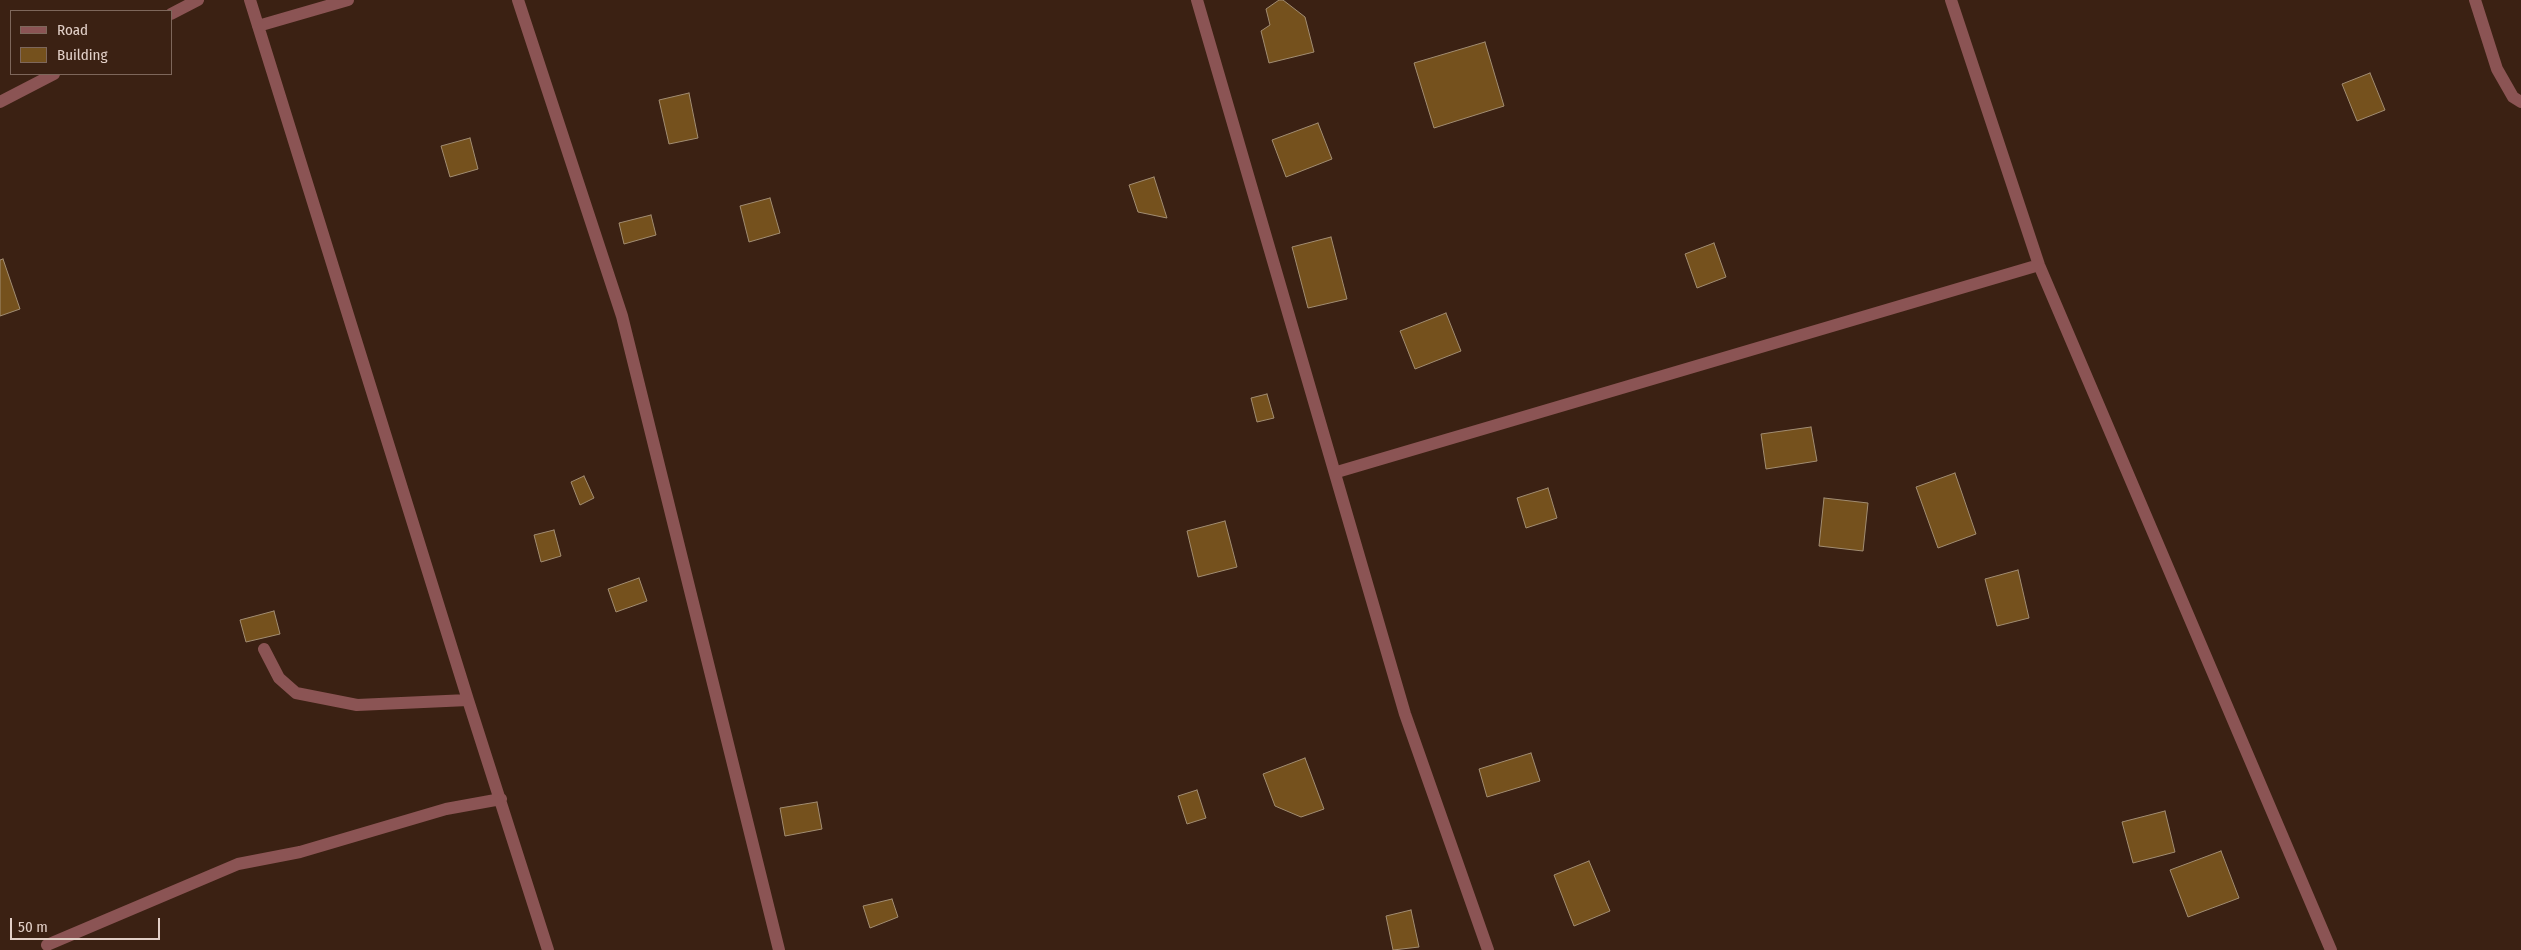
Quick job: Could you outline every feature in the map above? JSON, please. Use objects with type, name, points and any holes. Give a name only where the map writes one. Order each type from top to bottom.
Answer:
[{"type":"street","points":[[172,13],[198,0]]},
{"type":"street","points":[[250,0],[468,700],[548,950]]},
{"type":"street","points":[[258,26],[348,0]]},
{"type":"street","points":[[518,0],[622,316],[779,950]]},
{"type":"street","points":[[1197,0],[1337,472],[1405,714],[1488,950]]},
{"type":"street","points":[[1951,0],[2039,265],[2331,950]]},
{"type":"street","points":[[2475,0],[2497,69],[2513,97],[2521,102]]},
{"type":"street","points":[[0,102],[52,75]]},
{"type":"street","points":[[1337,472],[2039,265]]},
{"type":"street","points":[[264,649],[279,678],[296,693],[357,705],[468,700]]},
{"type":"street","points":[[47,945],[238,864],[300,852],[446,810],[501,799]]},
{"type":"building","points":[[1279,0],[1283,0],[1305,17],[1314,52],[1269,63],[1261,31],[1270,25],[1266,9]]},
{"type":"building","points":[[1485,42],[1504,106],[1434,128],[1414,63]]},
{"type":"building","points":[[2370,73],[2385,110],[2357,121],[2342,84]]},
{"type":"building","points":[[689,93],[698,138],[669,144],[659,100]]},
{"type":"building","points":[[1318,123],[1332,159],[1286,177],[1272,140]]},
{"type":"building","points":[[470,138],[478,169],[450,177],[441,146]]},
{"type":"building","points":[[1154,177],[1167,218],[1138,212],[1129,185]]},
{"type":"building","points":[[770,198],[780,233],[749,242],[740,206]]},
{"type":"building","points":[[651,215],[656,235],[624,244],[619,223]]},
{"type":"building","points":[[1331,237],[1347,299],[1308,308],[1292,247]]},
{"type":"building","points":[[1714,243],[1726,277],[1697,288],[1685,254]]},
{"type":"building","points":[[3,259],[20,309],[0,316],[0,260]]},
{"type":"building","points":[[1446,313],[1461,351],[1415,369],[1400,331]]},
{"type":"building","points":[[1267,394],[1274,418],[1257,422],[1251,398]]},
{"type":"building","points":[[1811,427],[1817,461],[1766,469],[1761,434]]},
{"type":"building","points":[[1955,473],[1976,534],[1938,548],[1916,487]]},
{"type":"building","points":[[584,476],[594,498],[580,505],[571,482]]},
{"type":"building","points":[[1548,488],[1557,518],[1526,528],[1517,498]]},
{"type":"building","points":[[1824,498],[1868,503],[1863,551],[1819,546]]},
{"type":"building","points":[[1225,521],[1237,567],[1198,577],[1187,531]]},
{"type":"building","points":[[554,530],[561,556],[541,562],[534,535]]},
{"type":"building","points":[[2018,570],[2029,618],[1997,626],[1985,579]]},
{"type":"building","points":[[639,578],[647,601],[616,612],[608,589]]},
{"type":"building","points":[[274,611],[280,634],[246,642],[240,620]]},
{"type":"building","points":[[1531,753],[1540,781],[1487,797],[1479,769]]},
{"type":"building","points":[[1305,758],[1324,809],[1301,817],[1275,806],[1263,774]]},
{"type":"building","points":[[1197,790],[1206,818],[1187,824],[1178,796]]},
{"type":"building","points":[[817,802],[822,829],[785,836],[780,808]]},
{"type":"building","points":[[2165,811],[2175,852],[2133,863],[2122,822]]},
{"type":"building","points":[[2221,851],[2239,898],[2188,917],[2170,870]]},
{"type":"building","points":[[1589,861],[1610,911],[1574,926],[1554,875]]},
{"type":"building","points":[[892,899],[898,917],[870,928],[863,906]]},
{"type":"building","points":[[1411,910],[1419,947],[1393,950],[1386,916]]}]
